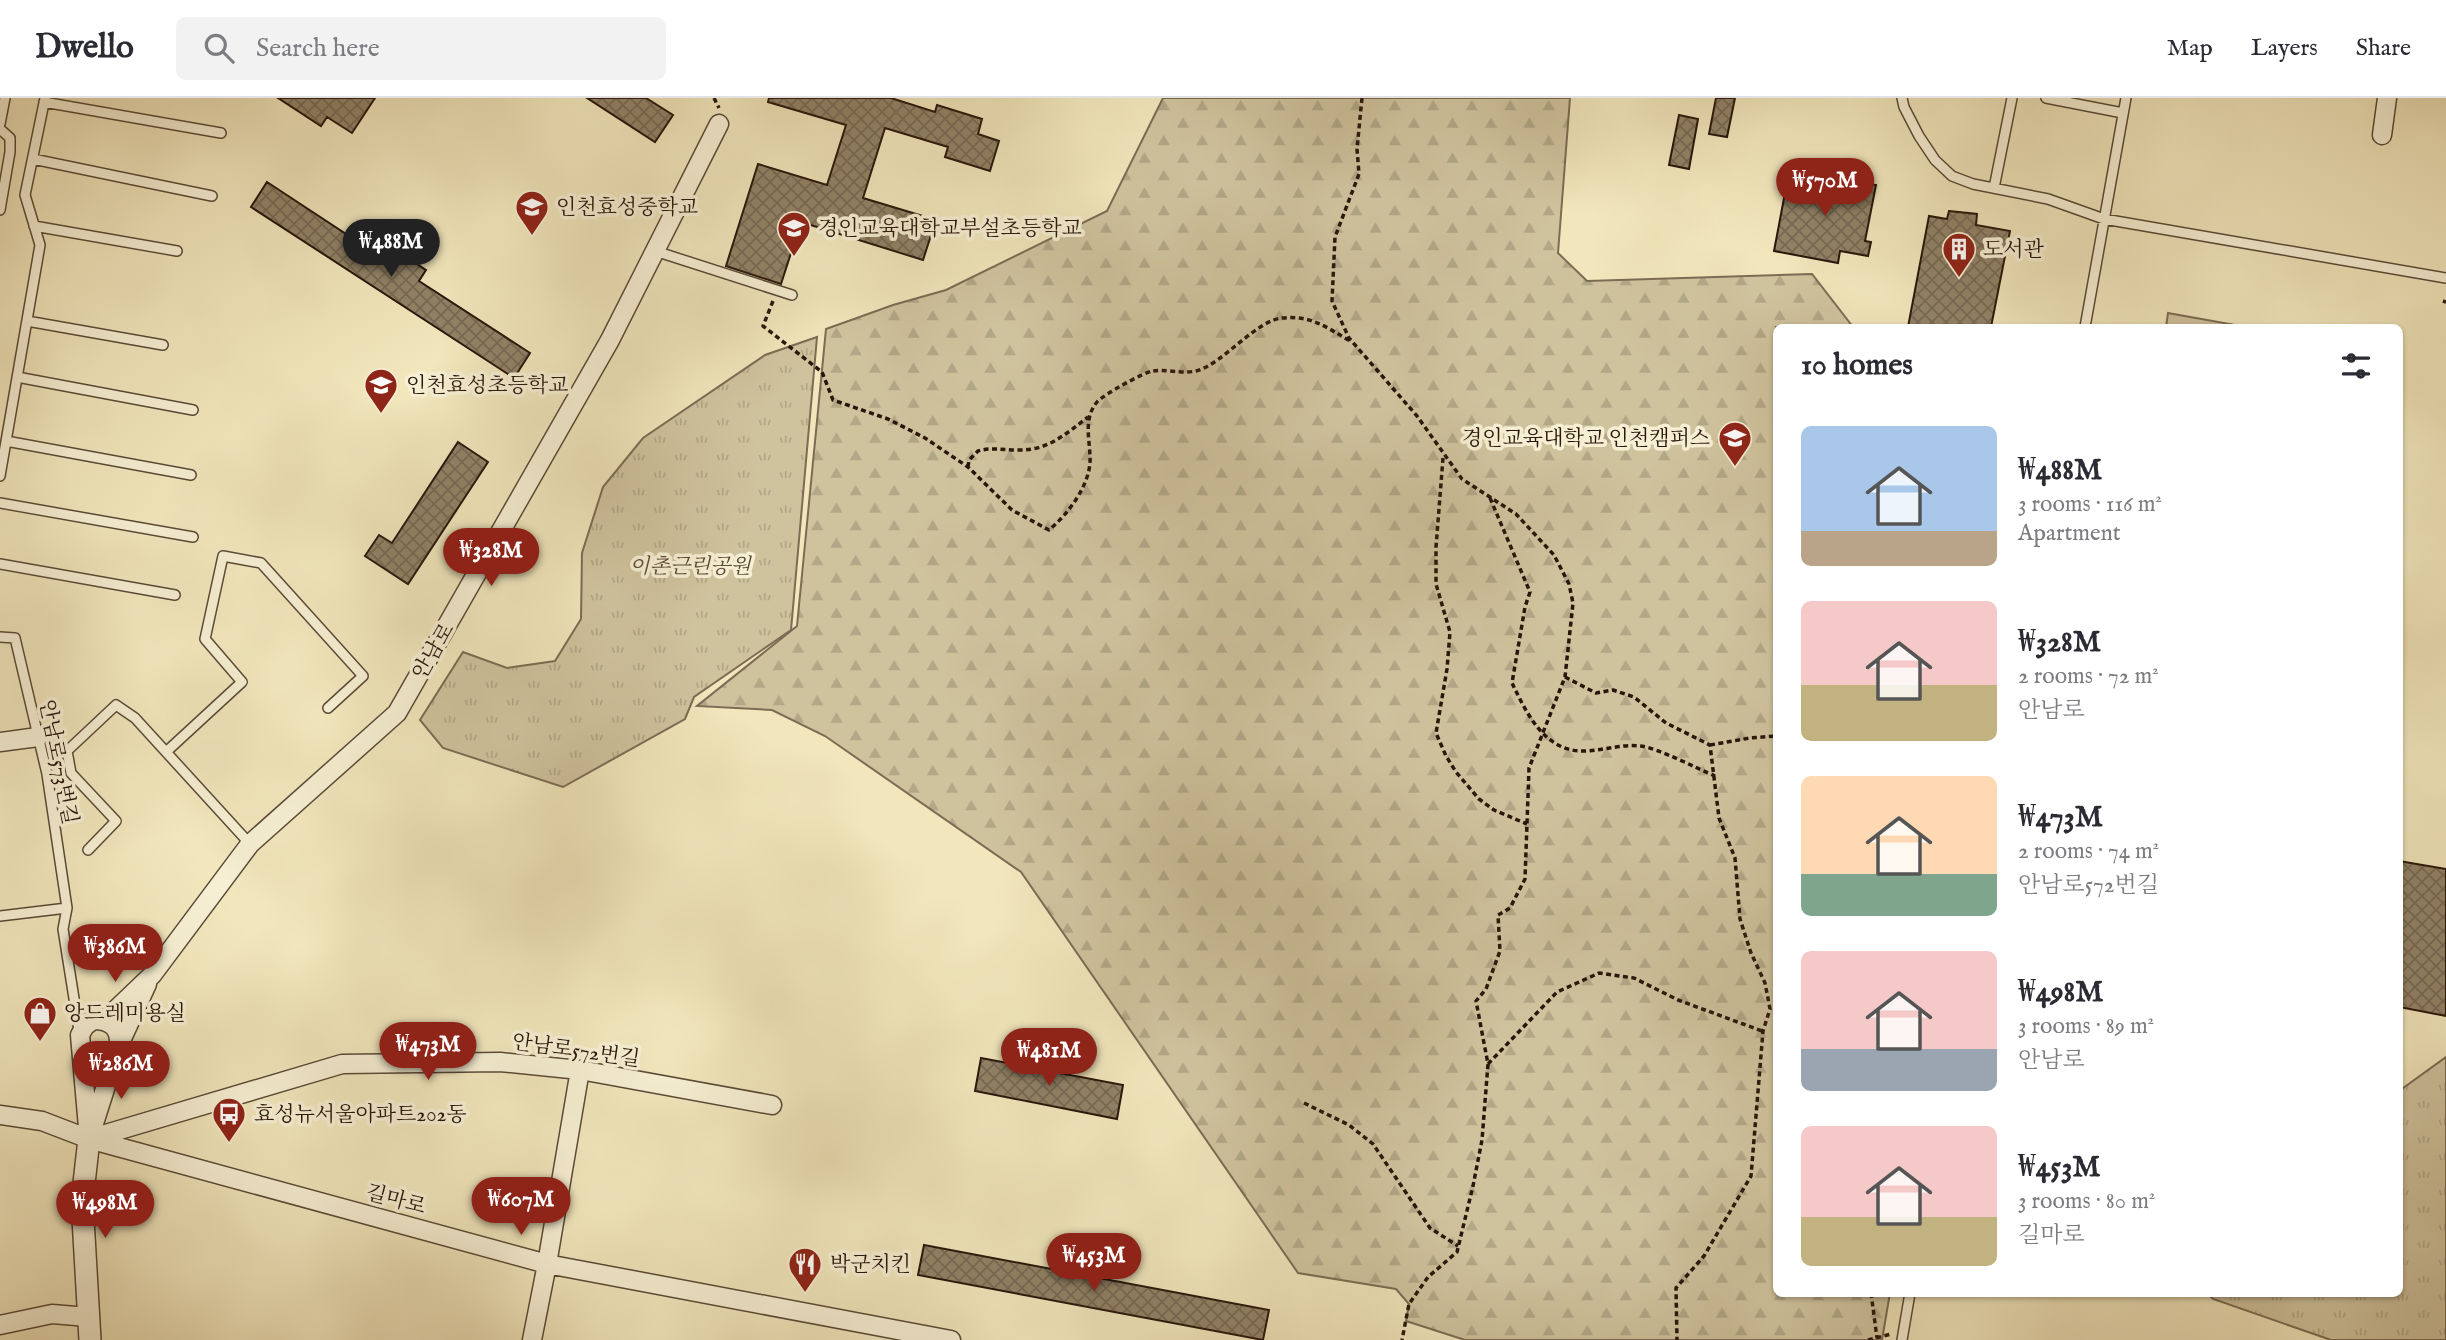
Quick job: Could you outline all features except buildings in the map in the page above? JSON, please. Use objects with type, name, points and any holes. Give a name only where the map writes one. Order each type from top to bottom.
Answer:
[{"type":"street","points":[[2382,135],[2387,98]]},
{"type":"street","name":"안남로","points":[[89,1139],[80,1041],[85,1026],[93,1020],[105,1020],[152,975],[250,844],[397,713],[610,341],[719,124]]},
{"type":"street","points":[[0,742],[38,737]]},
{"type":"street","name":"안남로","points":[[90,1340],[82,1201],[89,1139],[117,1049],[152,975]]},
{"type":"street","points":[[80,1041],[85,1054],[96,1060],[107,1059],[117,1049],[120,1036],[114,1025],[105,1020]]},
{"type":"street","name":"안남로572번길","points":[[89,1139],[342,1064],[500,1062],[580,1070],[772,1105]]},
{"type":"street","points":[[532,1340],[580,1070]]},
{"type":"street","name":"길마로","points":[[0,1115],[42,1121],[89,1139],[547,1264],[951,1340]]},
{"type":"street","points":[[0,1325],[52,1314],[88,1317]]},
{"type":"lane","points":[[0,124],[5,98]]},
{"type":"lane","points":[[1902,98],[1919,136],[1935,160],[1952,176],[1973,184],[2048,199],[2104,219],[2446,278]]},
{"type":"lane","points":[[1994,188],[2012,98]]},
{"type":"lane","points":[[2046,98],[2123,113]]},
{"type":"lane","points":[[2086,324],[2126,98]]},
{"type":"lane","points":[[0,476],[40,245],[25,195],[44,100],[221,133]]},
{"type":"lane","points":[[0,130],[10,138],[10,152],[0,210]]},
{"type":"lane","points":[[33,159],[212,196]]},
{"type":"lane","points":[[34,226],[177,251]]},
{"type":"lane","points":[[655,251],[792,295]]},
{"type":"lane","points":[[27,321],[163,345]]},
{"type":"lane","points":[[17,377],[193,410]]},
{"type":"lane","points":[[6,441],[191,475]]},
{"type":"lane","points":[[0,503],[193,537]]},
{"type":"lane","points":[[166,752],[242,682],[205,639],[223,556],[261,563],[363,676],[328,708]]},
{"type":"lane","points":[[0,564],[174,595]]},
{"type":"lane","name":"안남로573번길","points":[[0,637],[15,638],[47,774],[67,908],[63,929],[80,1041]]},
{"type":"lane","points":[[88,850],[116,821],[71,774],[67,751],[116,705],[135,718],[250,844]]},
{"type":"lane","points":[[0,916],[67,908]]},
{"type":"lane","points":[[1903,1336],[1909,1297]]},
{"type":"path","points":[[1362,98],[1357,149],[1359,174],[1335,237],[1332,301],[1352,342],[1417,416],[1462,480],[1516,514],[1553,555],[1569,584],[1573,603],[1565,677],[1529,768],[1525,879],[1510,908],[1498,915],[1500,951],[1486,989],[1476,1001],[1488,1064],[1482,1140],[1474,1186],[1457,1252],[1427,1277],[1409,1304],[1402,1340]]},
{"type":"path","points":[[777,290],[763,326],[822,372],[833,400],[888,419],[925,438],[968,467],[1012,510],[1049,530],[1074,505],[1090,466],[1088,416]]},
{"type":"path","points":[[968,467],[968,460],[983,449],[1020,451],[1044,447],[1057,441],[1088,416],[1098,401],[1115,389],[1153,371],[1197,371],[1278,318],[1304,317],[1352,342]]},
{"type":"path","points":[[1444,456],[1436,547],[1436,584],[1450,632],[1447,669],[1436,733],[1451,764],[1479,799],[1494,810],[1527,824]]},
{"type":"path","points":[[1489,497],[1530,592],[1512,683],[1543,736],[1568,749],[1585,751],[1624,745],[1643,746],[1715,776]]},
{"type":"path","points":[[1565,677],[1596,693],[1613,690],[1634,697],[1666,723],[1710,746],[1773,736]]},
{"type":"path","points":[[1677,1340],[1676,1288],[1704,1256],[1751,1176],[1763,1031],[1770,1009],[1765,983],[1751,953],[1740,919],[1735,858],[1719,818],[1710,746]]},
{"type":"path","points":[[1488,1064],[1557,992],[1599,973],[1633,978],[1678,1000],[1763,1031]]},
{"type":"path","points":[[1304,1103],[1349,1125],[1374,1144],[1430,1228],[1458,1246]]},
{"type":"path","points":[[1872,1297],[1877,1338]]},
{"type":"path","points":[[1868,1340],[1903,1336]]},
{"type":"green space","points":[[1163,98],[1570,98],[1558,253],[1587,281],[1812,274],[1851,324],[1773,324],[1773,1297],[1889,1297],[1882,1340],[1465,1340],[1406,1321],[1409,1304],[1396,1289],[1298,1273],[1021,872],[825,736],[772,710],[697,706],[797,626],[826,329],[893,305],[946,290],[1107,211]]},
{"type":"green space","points":[[2168,313],[2229,324],[2166,324]]},
{"type":"green space","name":"이촌근린공원","points":[[817,337],[791,630],[694,697],[685,719],[563,787],[443,748],[420,720],[463,652],[507,668],[555,661],[581,619],[582,553],[603,487],[643,438],[765,355]]},
{"type":"green space","points":[[2446,1057],[2446,1340],[2331,1340],[2213,1299],[2211,1297],[2403,1297],[2403,1088]]},
{"type":"place","name":"인천효성중학교","points":[[532,237]]},
{"type":"place","name":"경인교육대학교부설초등학교","points":[[794,258]]},
{"type":"place","name":"도서관","points":[[1959,279]]},
{"type":"place","name":"인천효성초등학교","points":[[381,415]]},
{"type":"place","name":"경인교육대학교 인천캠퍼스","points":[[1735,468]]},
{"type":"place","name":"앙드레미용실","points":[[40,1043]]},
{"type":"place","name":"효성뉴서울아파트202동","points":[[229,1144]]},
{"type":"place","name":"박군치킨","points":[[805,1294]]}]
